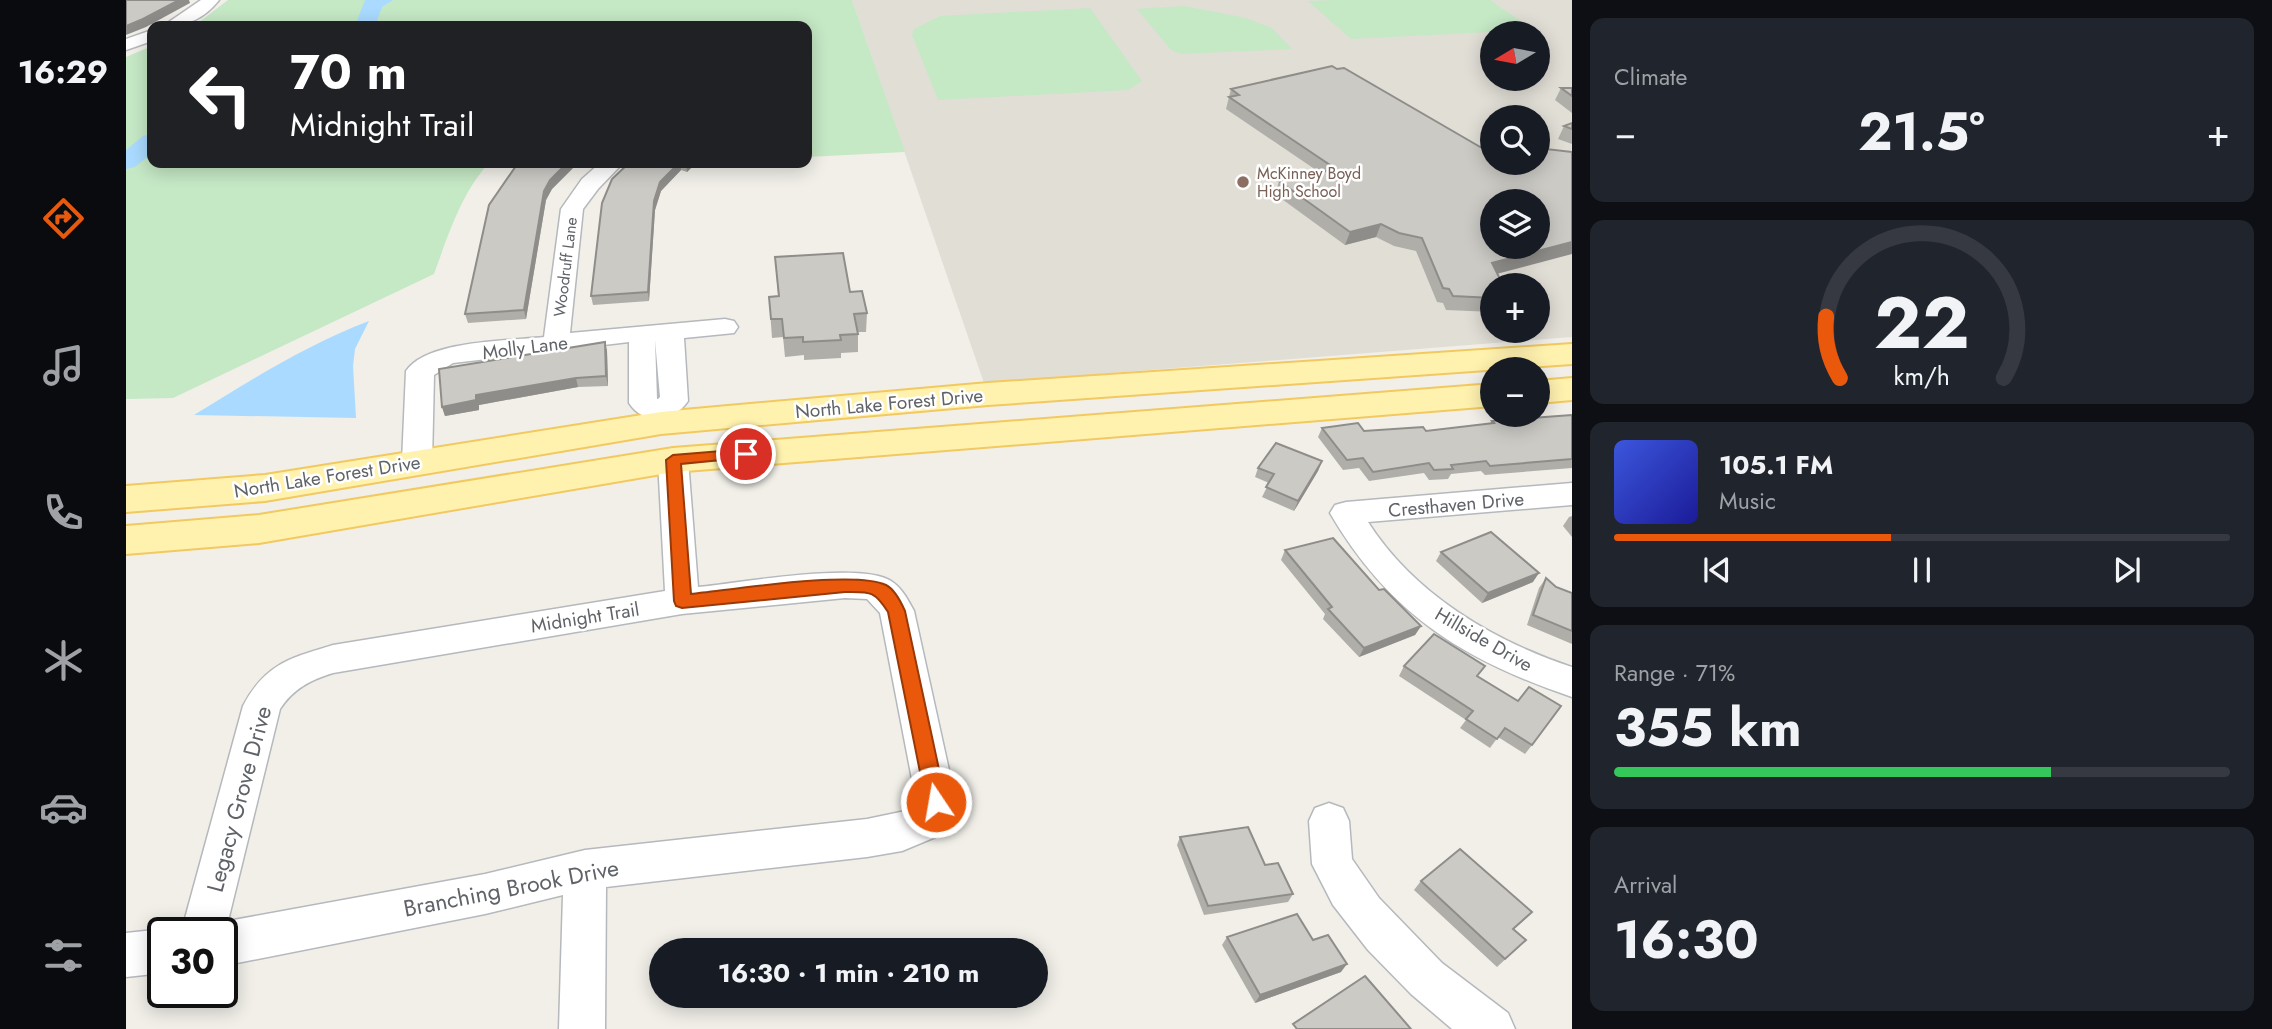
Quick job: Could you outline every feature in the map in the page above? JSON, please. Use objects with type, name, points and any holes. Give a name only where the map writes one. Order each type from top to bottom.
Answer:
[{"type":"main road","name":"North Lake Forest Drive","points":[[126,499],[265,488],[660,417],[1572,354]]},
{"type":"main road","points":[[1445,363],[1480,393]]},
{"type":"main road","points":[[1550,391],[1572,389]]},
{"type":"main road","name":"North Lake Forest Drive","points":[[126,540],[259,529],[673,460],[1480,396]]},
{"type":"main road","points":[[660,417],[673,460]]},
{"type":"street","points":[[181,21],[199,11],[211,0]]},
{"type":"street","points":[[126,46],[147,37]]},
{"type":"street","name":"Woodruff Lane","points":[[556,343],[572,209],[590,184],[607,168]]},
{"type":"street","name":"Molly Lane","points":[[417,462],[420,371],[446,356],[642,333],[725,327]]},
{"type":"street","points":[[642,333],[643,403],[660,417],[674,401],[670,331]]},
{"type":"street","points":[[673,460],[682,601]]},
{"type":"street","name":"Cresthaven Drive","points":[[1349,518],[1346,513],[1572,494]]},
{"type":"street","name":"Hillside Drive","points":[[1349,518],[1375,557],[1411,593],[1448,622],[1502,654],[1572,682]]},
{"type":"street","name":"Midnight Trail","points":[[288,673],[333,659],[682,601],[845,585],[871,586],[884,591],[897,611],[936,802],[925,823]]},
{"type":"street","name":"Legacy Grove Drive","points":[[207,917],[262,706],[273,687],[288,673]]},
{"type":"street","points":[[1329,821],[1333,866],[1369,921],[1464,1012],[1492,1029]]},
{"type":"street","name":"Branching Brook Drive","points":[[238,941],[485,894],[585,870],[867,838],[902,832],[925,823]]},
{"type":"street","points":[[582,1029],[585,870]]},
{"type":"street","points":[[126,955],[147,953]]},
{"type":"shaded area","name":"McKinney Boyd High School","points":[[852,0],[1572,0],[1572,337],[1550,339],[1550,273],[1480,273],[1480,343],[1495,343],[984,383]]},
{"type":"green space","points":[[228,0],[852,0],[905,152],[812,157],[812,21],[201,21]]},
{"type":"green space","points":[[1490,0],[1520,21],[1480,21],[1480,33],[1351,39],[1308,1]]},
{"type":"green space","points":[[1184,6],[1246,18],[1272,28],[1292,49],[1181,54],[1171,50],[1137,9]]},
{"type":"green space","points":[[1090,8],[1142,81],[1128,90],[938,100],[912,35],[914,29],[940,16]]},
{"type":"green space","points":[[147,48],[147,168],[485,168],[463,201],[434,274],[173,398],[126,399],[126,57]]},
{"type":"water","points":[[369,321],[355,349],[353,366],[356,418],[194,415],[301,352]]},
{"type":"building","points":[[126,0],[179,0],[126,26]]},
{"type":"building","points":[[1332,66],[1337,69],[1344,68],[1480,147],[1480,175],[1550,175],[1550,149],[1572,152],[1572,242],[1550,248],[1550,189],[1480,189],[1480,259],[1507,259],[1492,263],[1497,273],[1480,273],[1480,297],[1453,296],[1449,289],[1443,288],[1422,238],[1399,233],[1381,224],[1350,232],[1279,181],[1336,169],[1229,97],[1239,95],[1231,89]]},
{"type":"building","points":[[1561,88],[1572,88],[1572,96]]},
{"type":"building","points":[[515,168],[562,168],[544,191],[524,310],[465,314],[489,205]]},
{"type":"building","points":[[624,168],[674,168],[660,182],[654,201],[648,292],[591,296],[602,203],[612,179]]},
{"type":"building","points":[[843,253],[850,292],[862,291],[867,313],[854,314],[858,334],[840,335],[841,340],[803,342],[803,337],[784,338],[782,319],[771,319],[769,297],[779,296],[775,257]]},
{"type":"building","points":[[605,342],[606,376],[576,378],[476,395],[476,400],[442,407],[439,369]]},
{"type":"building","points":[[1572,415],[1572,459],[1490,466],[1486,461],[1451,465],[1453,469],[1434,470],[1429,463],[1373,472],[1363,458],[1347,460],[1322,428],[1358,423],[1364,431],[1423,427],[1426,431],[1480,425],[1480,427],[1550,427],[1550,417]]},
{"type":"building","points":[[1276,443],[1322,461],[1298,501],[1266,487],[1274,474],[1258,468]]},
{"type":"building","points":[[1491,532],[1539,573],[1488,593],[1441,552]]},
{"type":"building","points":[[1333,538],[1379,590],[1384,589],[1421,626],[1364,648],[1328,609],[1332,607],[1285,550]]},
{"type":"building","points":[[1546,578],[1556,587],[1572,593],[1572,631],[1533,615]]},
{"type":"building","points":[[1434,634],[1485,666],[1477,676],[1518,701],[1529,687],[1561,706],[1532,745],[1505,728],[1497,739],[1466,719],[1473,711],[1404,666]]},
{"type":"building","points":[[1248,827],[1265,865],[1278,863],[1293,894],[1208,906],[1180,837]]},
{"type":"building","points":[[1460,849],[1532,912],[1513,929],[1526,940],[1505,959],[1421,881]]},
{"type":"building","points":[[1297,914],[1313,940],[1328,935],[1347,964],[1260,995],[1227,937]]},
{"type":"building","points":[[1365,976],[1411,1029],[1297,1029],[1293,1024]]},
{"type":"waterway","points":[[367,21],[373,3],[383,0]]},
{"type":"waterway","points":[[126,162],[147,145]]},
{"type":"place","name":"McKinney Boyd High School","points":[[1243,182]]},
{"type":"route","points":[[746,454],[673,460],[682,601],[845,585],[871,586],[884,591],[897,611],[936,802]]}]
